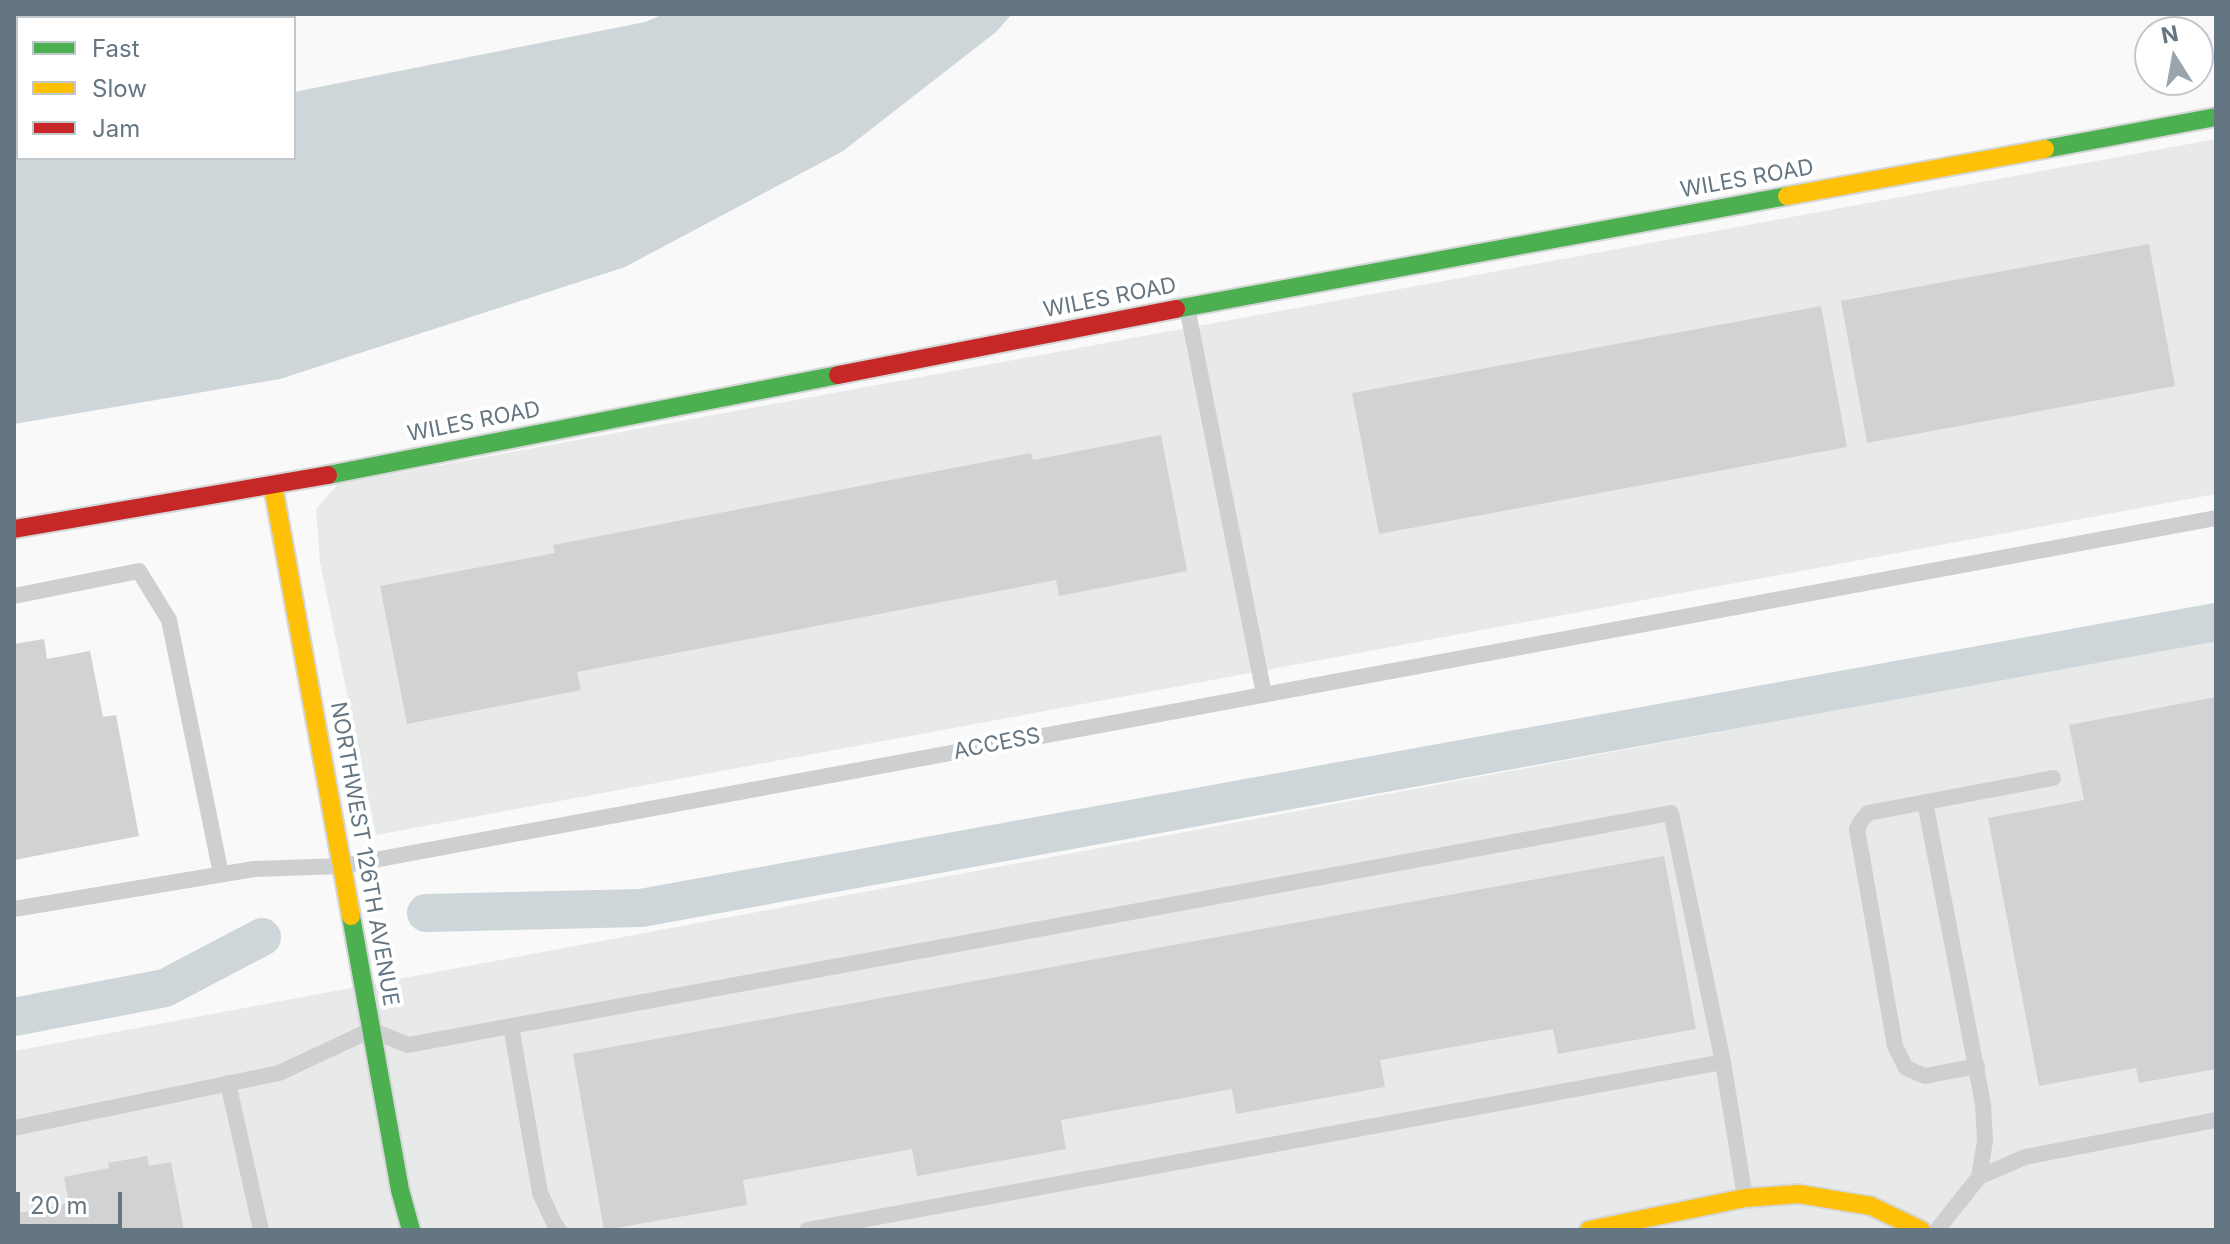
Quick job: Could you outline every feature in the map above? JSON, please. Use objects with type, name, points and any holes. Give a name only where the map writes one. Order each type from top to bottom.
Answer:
[{"type":"street","name":"WILES ROAD","points":[[14,529],[273,486],[1187,307],[2216,117]]},
{"type":"street","name":"NORTHWEST 126TH AVENUE","points":[[273,486],[400,1190],[411,1230]]},
{"type":"street","points":[[1589,1230],[1745,1198],[1799,1194],[1871,1206],[1921,1230]]},
{"type":"lane","points":[[1187,307],[1264,694]]},
{"type":"lane","name":"ACCESS","points":[[14,909],[254,869],[342,866],[2216,518]]},
{"type":"lane","points":[[14,596],[139,571],[169,620],[221,874]]},
{"type":"lane","points":[[1977,1066],[1925,1076],[1906,1068],[1895,1046],[1857,829],[1868,813],[2053,778]]},
{"type":"lane","points":[[1925,802],[1983,1104],[1985,1141],[1979,1177]]},
{"type":"lane","points":[[14,1128],[279,1073],[371,1030],[408,1045],[1671,813],[1723,1062],[1745,1198]]},
{"type":"lane","points":[[511,1026],[540,1193],[559,1230]]},
{"type":"lane","points":[[807,1230],[1723,1062]]},
{"type":"lane","points":[[228,1083],[261,1230]]},
{"type":"lane","points":[[1937,1230],[1979,1177],[2025,1157],[2216,1120]]},
{"type":"shaded area","points":[[14,14],[88,14],[16,16],[16,160],[296,160],[296,92],[645,22],[664,14],[1012,14],[996,32],[843,151],[625,267],[280,379],[14,424]]},
{"type":"shaded area","points":[[2216,139],[2216,494],[376,835],[320,562],[316,509],[338,484]]},
{"type":"shaded area","points":[[2216,639],[2216,1230],[14,1230],[14,1051]]},
{"type":"building","points":[[2149,244],[2175,386],[1867,443],[1841,301]]},
{"type":"building","points":[[1821,306],[1847,447],[1379,534],[1352,393]]},
{"type":"building","points":[[1161,435],[1187,571],[1059,596],[1056,580],[577,672],[581,690],[407,724],[380,586],[555,553],[553,545],[1031,453],[1033,460]]},
{"type":"building","points":[[44,639],[47,659],[90,651],[103,717],[116,715],[139,836],[14,860],[14,644]]},
{"type":"building","points":[[2216,697],[2216,1069],[2139,1083],[2136,1068],[2039,1086],[1988,818],[2084,800],[2069,725]]},
{"type":"building","points":[[1664,856],[1696,1029],[1558,1054],[1553,1029],[1380,1060],[1385,1087],[1236,1114],[1232,1089],[1061,1120],[1066,1149],[917,1176],[912,1149],[743,1180],[747,1205],[604,1230],[573,1054]]},
{"type":"building","points":[[147,1156],[149,1166],[171,1162],[184,1230],[14,1230],[14,1214],[69,1203],[64,1177],[109,1168],[108,1163]]},
{"type":"waterway","points":[[426,913],[641,908],[2216,622]]},
{"type":"waterway","points":[[14,1017],[165,988],[262,937]]},
{"type":"traffic: fast","points":[[2045,149],[2216,117]]},
{"type":"traffic: fast","points":[[1176,309],[1787,196]]},
{"type":"traffic: fast","points":[[328,475],[838,375]]},
{"type":"traffic: fast","points":[[351,916],[400,1190],[411,1230]]},
{"type":"traffic: slow","points":[[1787,196],[2045,149]]},
{"type":"traffic: slow","points":[[273,486],[351,916]]},
{"type":"traffic: slow","points":[[1589,1230],[1745,1198],[1799,1194],[1871,1206],[1921,1230]]},
{"type":"traffic: jam","points":[[838,375],[1176,309]]},
{"type":"traffic: jam","points":[[14,529],[328,475]]}]
